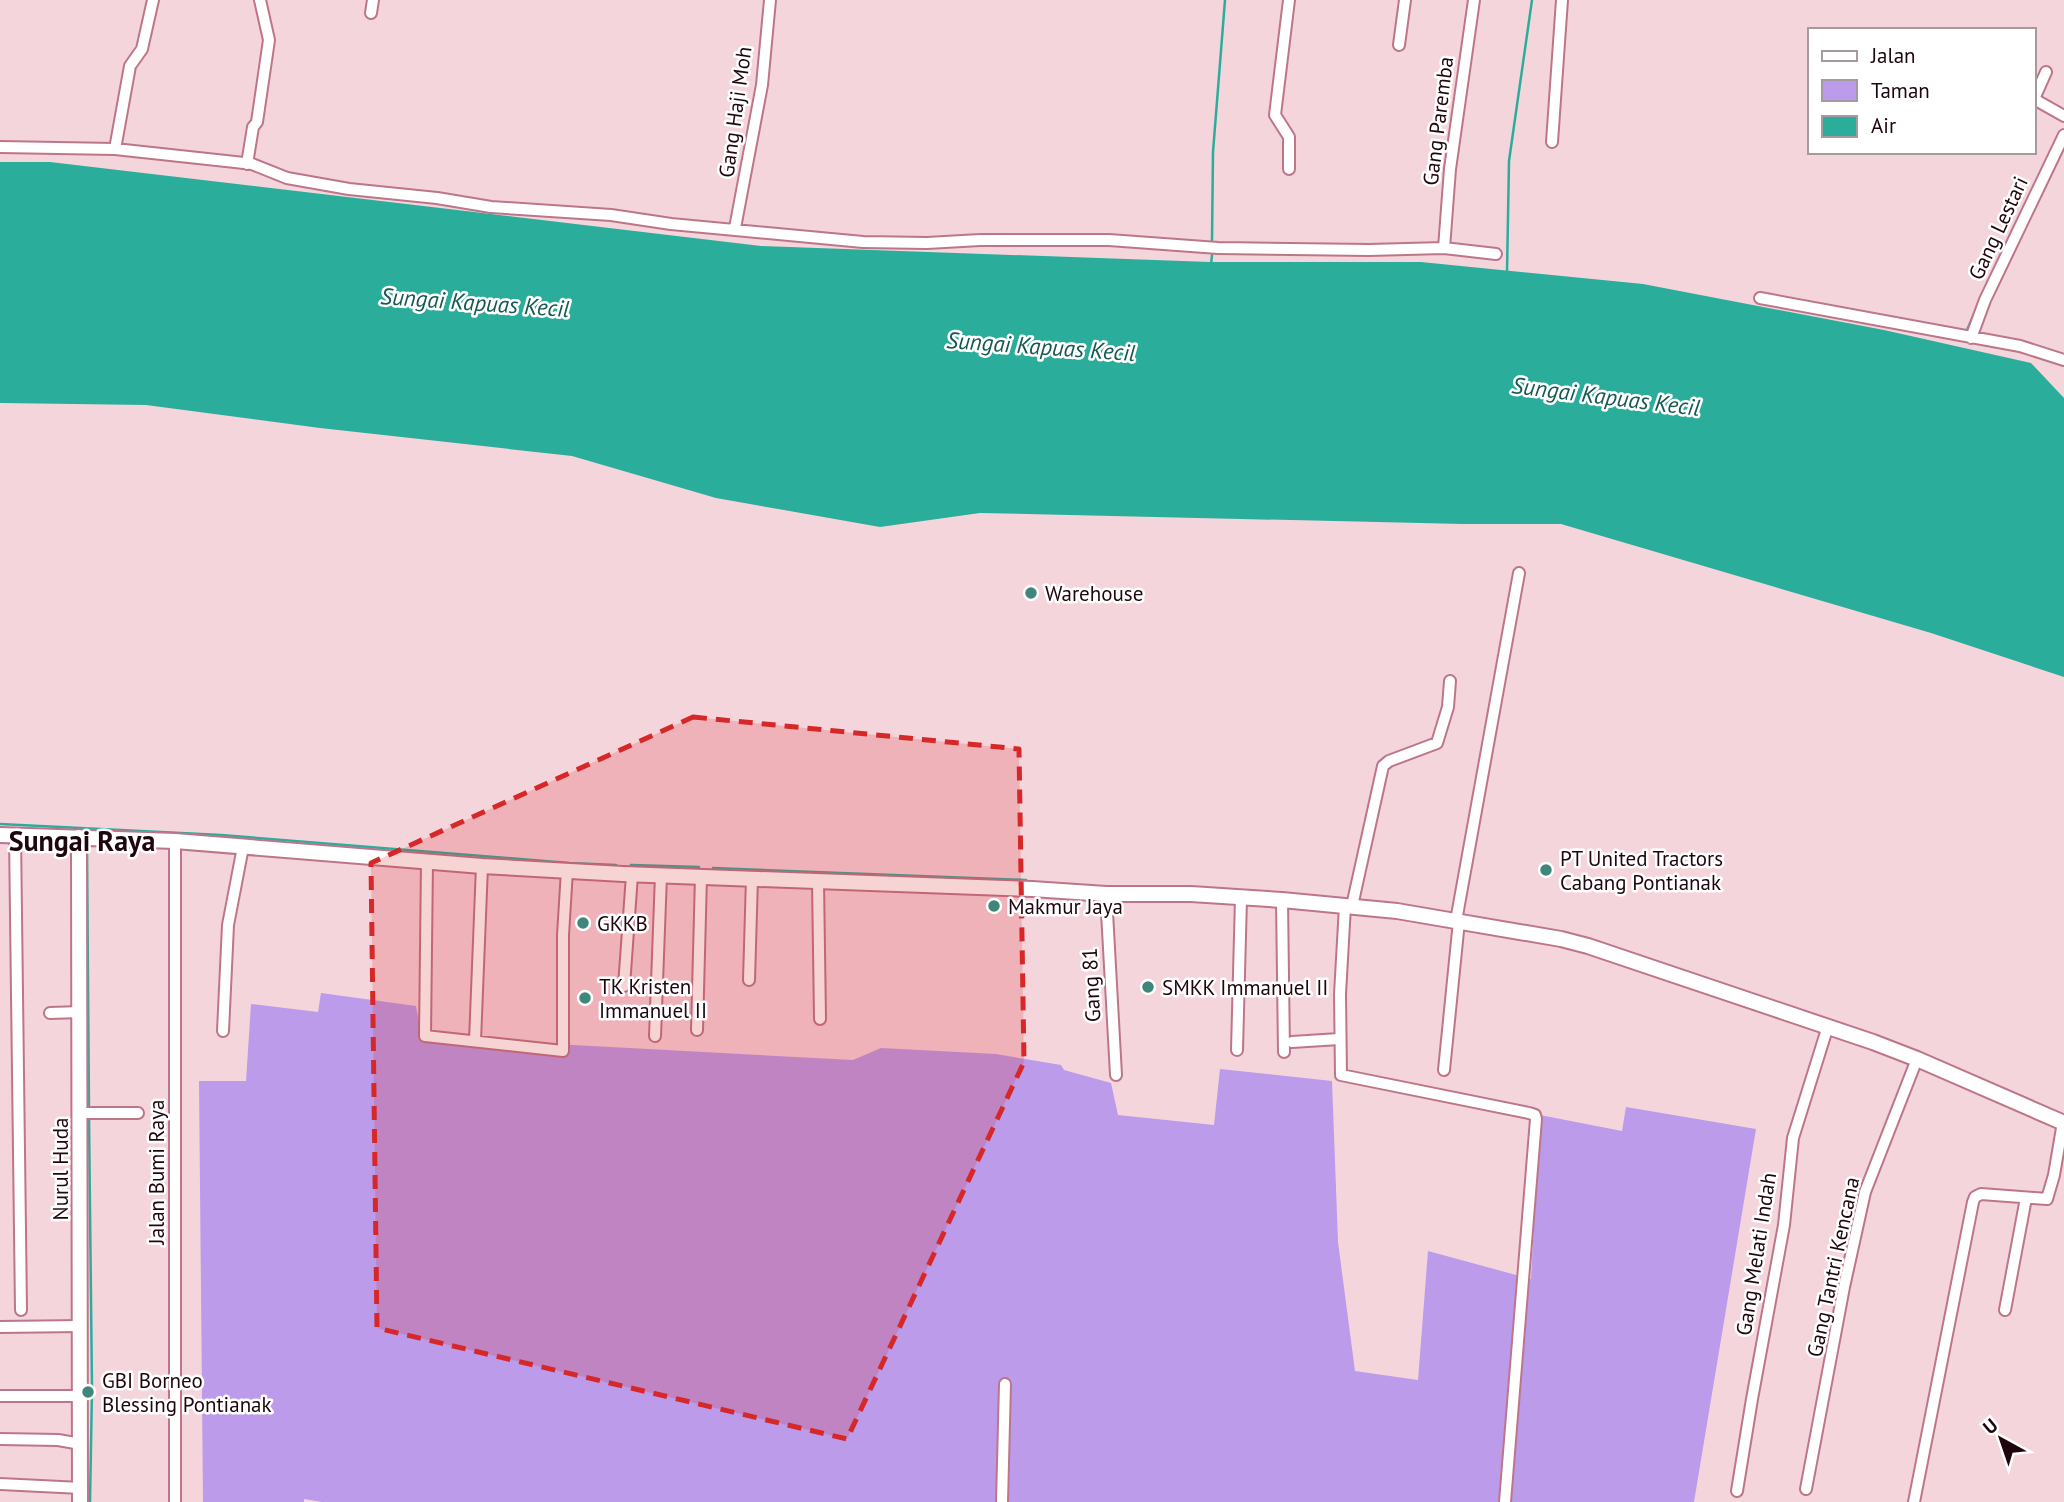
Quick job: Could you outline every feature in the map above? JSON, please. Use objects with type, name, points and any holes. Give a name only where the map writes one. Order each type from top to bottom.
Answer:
[{"type":"main road","points":[[7,835],[174,841],[427,862],[632,875],[1051,889],[1106,894],[1191,894],[1397,911],[1588,946],[1828,1026],[1917,1059],[2064,1123]]},
{"type":"main road","name":"Nurul Huda","points":[[79,837],[81,1012],[86,1113],[81,1326],[81,1495]]},
{"type":"street","points":[[115,149],[130,66],[142,49],[153,0]]},
{"type":"street","points":[[247,163],[253,127],[257,122],[269,40],[260,0]]},
{"type":"street","points":[[371,13],[373,0]]},
{"type":"street","name":"Gang Haji Moh","points":[[735,228],[762,85],[770,0]]},
{"type":"street","points":[[1289,0],[1275,113],[1289,136],[1289,169]]},
{"type":"street","points":[[1399,45],[1405,0]]},
{"type":"street","name":"Gang Paremba","points":[[1444,248],[1450,169],[1474,0]]},
{"type":"street","points":[[1552,142],[1562,0]]},
{"type":"street","points":[[2036,94],[2046,72]]},
{"type":"street","points":[[2036,100],[2064,116]]},
{"type":"street","name":"Gang Lestari","points":[[1971,338],[1985,300],[2064,135]]},
{"type":"street","points":[[0,147],[115,149],[247,163],[287,178],[349,189],[803,237],[893,243],[1109,240],[1218,248],[1444,248],[1496,254]]},
{"type":"street","points":[[1760,298],[2020,346],[2064,360]]},
{"type":"street","points":[[1444,1070],[1458,921],[1519,573]]},
{"type":"street","points":[[1450,681],[1443,727],[1437,743],[1389,761],[1383,766],[1349,906],[1339,1039],[1341,1075],[1535,1115],[1505,1502]]},
{"type":"street","points":[[7,835],[21,1310]]},
{"type":"street","name":"Jalan Bumi Raya","points":[[174,841],[176,1502]]},
{"type":"street","points":[[223,1031],[228,925],[243,847]]},
{"type":"street","points":[[427,862],[425,1036],[563,1051],[563,935],[567,870]]},
{"type":"street","points":[[475,1041],[482,866]]},
{"type":"street","points":[[624,986],[632,875]]},
{"type":"street","points":[[655,1037],[661,875]]},
{"type":"street","points":[[697,1030],[701,876]]},
{"type":"street","points":[[750,979],[752,878]]},
{"type":"street","points":[[818,881],[820,1019]]},
{"type":"street","name":"Gang 81","points":[[1106,894],[1116,1074]]},
{"type":"street","points":[[1237,1050],[1241,898]]},
{"type":"street","points":[[1282,900],[1284,1052]]},
{"type":"street","points":[[50,1013],[81,1012]]},
{"type":"street","name":"Gang Melati Indah","points":[[1737,1491],[1784,1225],[1793,1138],[1828,1026]]},
{"type":"street","points":[[1292,1042],[1339,1039]]},
{"type":"street","name":"Gang Tantri Kencana","points":[[1806,1489],[1865,1192],[1917,1059]]},
{"type":"street","points":[[86,1113],[138,1113]]},
{"type":"street","points":[[1914,1502],[1973,1202],[1979,1195],[2045,1200],[2050,1195],[2064,1123]]},
{"type":"street","points":[[2005,1310],[2026,1198]]},
{"type":"street","points":[[0,1327],[81,1326]]},
{"type":"street","points":[[1002,1502],[1005,1384]]},
{"type":"street","points":[[0,1396],[81,1396]]},
{"type":"street","points":[[0,1438],[58,1440],[81,1444]]},
{"type":"street","points":[[0,1484],[81,1495]]},
{"type":"highlighted area","points":[[693,717],[1019,749],[1024,1062],[847,1439],[377,1328],[371,863]]},
{"type":"green space","points":[[321,993],[416,1006],[422,1037],[853,1060],[881,1048],[996,1054],[1061,1065],[1064,1070],[1111,1083],[1118,1115],[1214,1125],[1220,1069],[1332,1081],[1338,1242],[1355,1371],[1418,1380],[1428,1251],[1531,1279],[1540,1115],[1622,1131],[1626,1107],[1756,1129],[1694,1502],[322,1502],[304,1499],[304,1502],[203,1502],[199,1081],[246,1081],[251,1004],[318,1012]]},
{"type":"water","name":"Sungai Kapuas Kecil","points":[[0,162],[50,162],[761,246],[1210,262],[1421,262],[1643,284],[1884,330],[2031,363],[2064,398],[2064,677],[1931,633],[1561,524],[980,513],[880,527],[716,498],[572,456],[320,428],[146,405],[0,403]]},
{"type":"waterway","points":[[1212,240],[1213,152],[1225,0]]},
{"type":"waterway","points":[[1507,273],[1509,161],[1532,0]]},
{"type":"waterway","points":[[1211,265],[1212,255]]},
{"type":"waterway","points":[[1967,330],[1974,314]]},
{"type":"waterway","points":[[0,824],[221,835],[616,865]]},
{"type":"waterway","points":[[87,850],[89,1110]]},
{"type":"waterway","points":[[631,865],[699,867]]},
{"type":"waterway","points":[[713,868],[1026,880]]},
{"type":"waterway","points":[[89,1117],[92,1389],[90,1502]]},
{"type":"place","name":"Warehouse","points":[[1031,593]]},
{"type":"place","name":"PT United Tractors Cabang Pontianak","points":[[1546,870]]},
{"type":"place","name":"Makmur Jaya","points":[[994,906]]},
{"type":"place","name":"GKKB","points":[[583,923]]},
{"type":"place","name":"SMKK Immanuel II","points":[[1148,987]]},
{"type":"place","name":"TK Kristen Immanuel II","points":[[585,998]]},
{"type":"place","name":"GBI Borneo Blessing Pontianak","points":[[88,1392]]},
{"type":"district","name":"Sungai Raya","points":[[82,840]]}]
